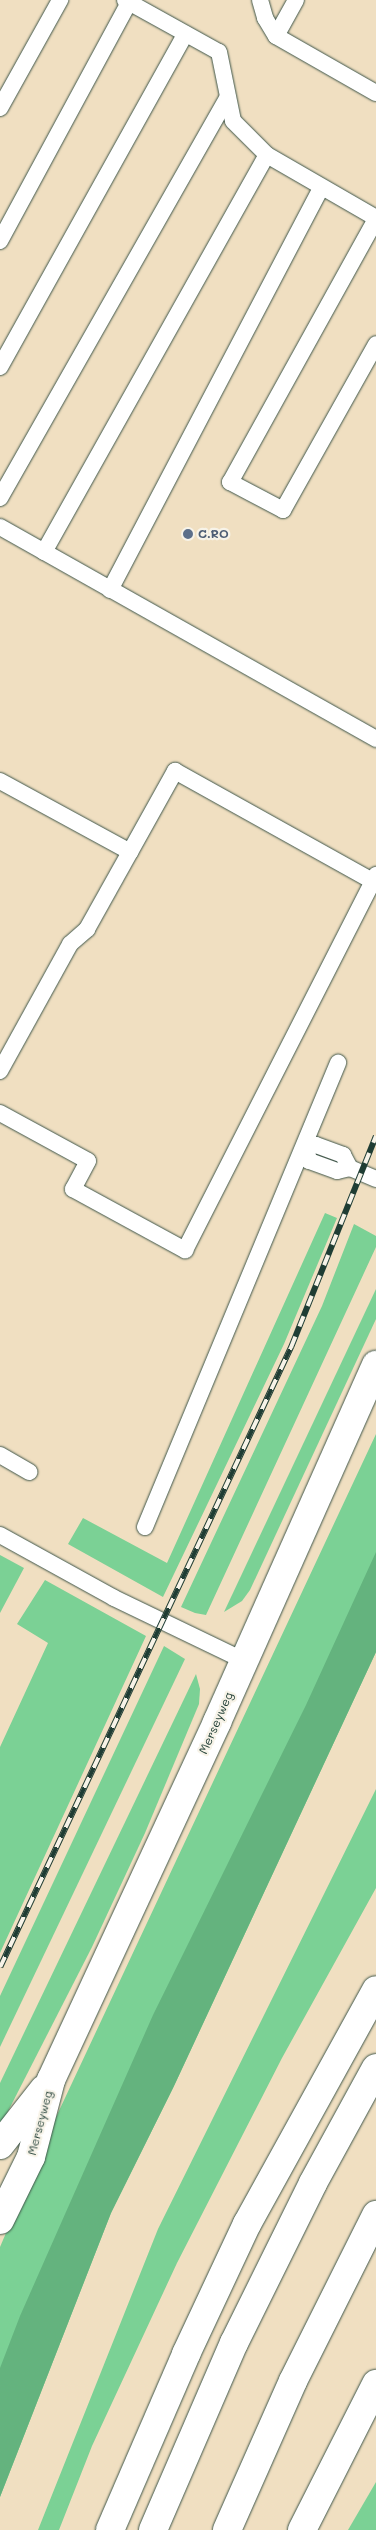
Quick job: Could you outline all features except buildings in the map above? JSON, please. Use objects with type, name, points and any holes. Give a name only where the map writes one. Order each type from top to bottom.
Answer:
[{"type":"main road","name":"Merseyweg","points":[[0,2220],[31,2157],[52,2080],[376,1365]]},
{"type":"main road","points":[[110,2530],[186,2354],[247,2224],[376,1990]]},
{"type":"main road","points":[[153,2530],[234,2343],[313,2184],[376,2068]]},
{"type":"main road","name":"Merseyweg","points":[[0,2145],[52,2080]]},
{"type":"main road","points":[[227,2530],[293,2381],[376,2215]]},
{"type":"main road","points":[[302,2530],[376,2384]]},
{"type":"lane","points":[[0,108],[60,0]]},
{"type":"lane","points":[[260,0],[265,18],[276,36],[376,93]]},
{"type":"lane","points":[[276,36],[296,0]]},
{"type":"lane","points":[[0,241],[127,1],[219,52],[233,121],[267,155],[376,218],[230,482],[282,510],[376,344]]},
{"type":"lane","points":[[0,367],[185,34]]},
{"type":"lane","points":[[0,498],[228,98]]},
{"type":"lane","points":[[44,552],[267,155]]},
{"type":"lane","points":[[110,590],[322,187]]},
{"type":"lane","points":[[0,527],[376,739]]},
{"type":"lane","points":[[0,1071],[70,944],[87,929],[175,771],[374,878],[185,1250],[73,1189],[88,1161],[0,1113]]},
{"type":"lane","points":[[0,781],[130,852]]},
{"type":"lane","points":[[145,1527],[306,1148],[338,1063]]},
{"type":"lane","points":[[306,1148],[316,1145],[343,1156],[350,1168],[376,1179]]},
{"type":"lane","points":[[0,1455],[30,1472]]},
{"type":"lane","points":[[0,1535],[114,1598],[243,1660]]},
{"type":"green space","points":[[325,1213],[337,1218],[284,1344],[163,1597],[68,1544],[83,1518],[167,1563]]},
{"type":"green space","points":[[354,1224],[376,1236],[376,1247],[206,1615],[181,1607],[322,1306]]},
{"type":"green space","points":[[376,1289],[376,1319],[250,1590],[242,1601],[224,1612]]},
{"type":"green space","points":[[376,1434],[376,1652],[174,2086],[111,2213],[0,2497],[0,2247],[50,2130]]},
{"type":"green space","points":[[376,1552],[376,1652],[174,2086],[111,2213],[0,2497],[0,2368],[20,2316],[153,2015],[306,1705]]},
{"type":"green space","points":[[0,1555],[24,1568],[0,1613]]},
{"type":"green space","points":[[45,1580],[146,1636],[0,1953],[0,1747],[48,1643],[17,1624]]},
{"type":"green space","points":[[164,1646],[185,1659],[0,2047],[0,1996]]},
{"type":"green space","points":[[196,1674],[200,1689],[199,1704],[145,1833],[92,1947],[0,2127],[0,2083]]},
{"type":"green space","points":[[376,1789],[376,1888],[282,2058],[177,2263],[92,2446],[59,2530],[38,2530],[158,2229]]},
{"type":"green space","points":[[376,2482],[376,2530],[348,2530]]},
{"type":"railway","points":[[0,1967],[291,1347],[376,1136]]},
{"type":"place","name":"C.RO","points":[[188,534]]}]
